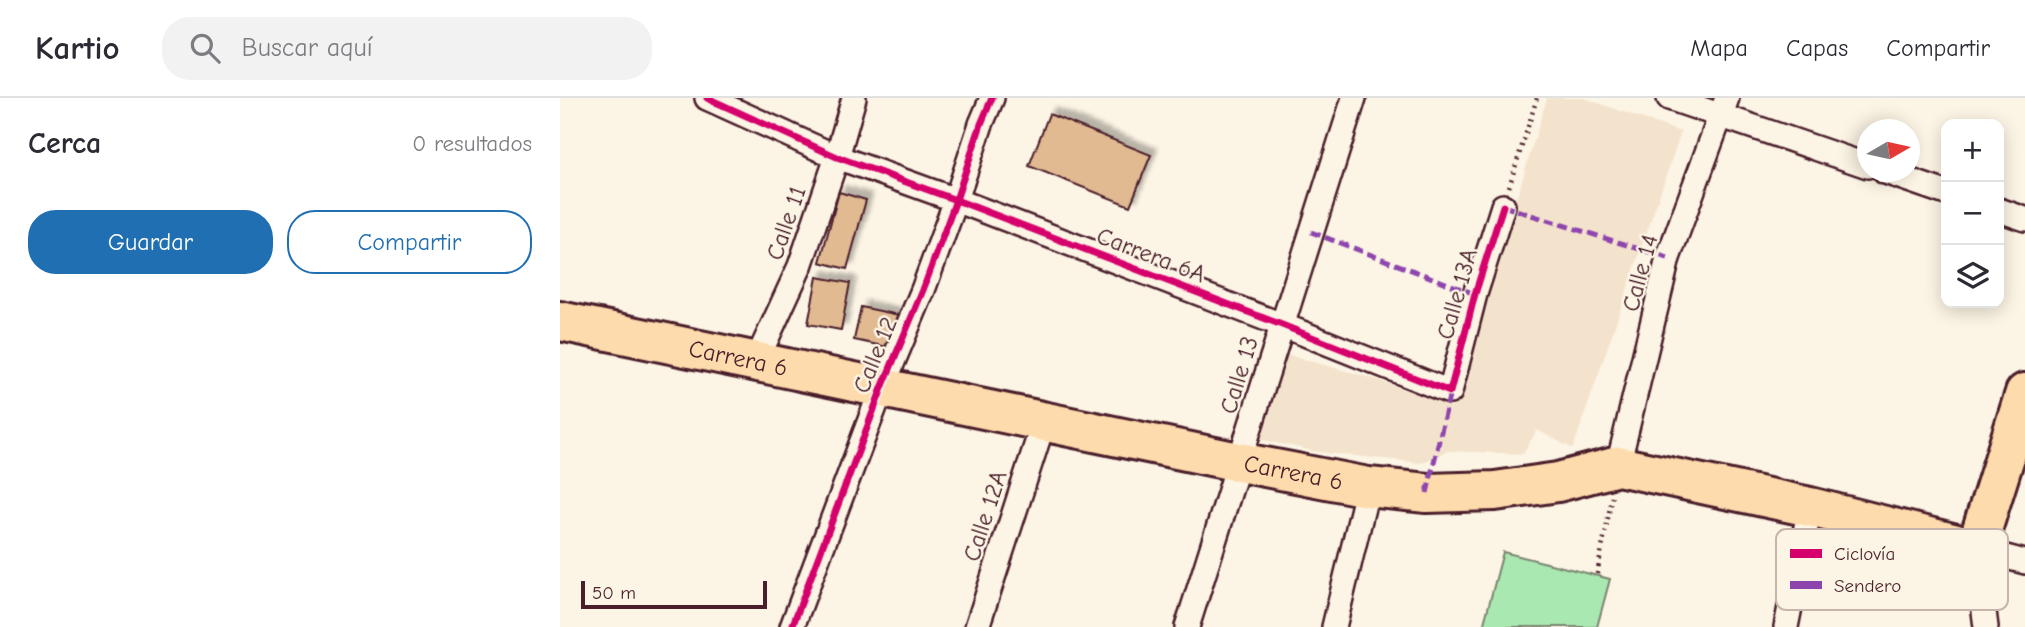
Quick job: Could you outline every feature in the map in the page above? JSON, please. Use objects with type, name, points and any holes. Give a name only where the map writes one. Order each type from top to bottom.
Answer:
[{"type":"highway","name":"Carrera 6","points":[[560,321],[1239,462],[1368,486],[1427,493],[1495,491],[1558,482],[1618,466],[1810,507],[1897,529]]},
{"type":"highway","points":[[1982,529],[2025,393]]},
{"type":"street","name":"Carrera 6A","points":[[707,98],[837,157],[1282,325],[1450,392]]},
{"type":"street","name":"Calle 11","points":[[755,362],[800,266],[854,98]]},
{"type":"street","name":"Calle 12","points":[[792,627],[882,388],[923,290],[992,98]]},
{"type":"street","name":"Calle 13","points":[[1187,627],[1354,98]]},
{"type":"street","points":[[1669,98],[1724,107],[1857,162]]},
{"type":"street","name":"Calle 14","points":[[1618,466],[1668,258],[1724,107]]},
{"type":"street","points":[[1916,182],[1941,190]]},
{"type":"street","name":"Calle 13A","points":[[1450,392],[1475,294],[1503,206]]},
{"type":"street","points":[[2004,213],[2025,219]]},
{"type":"street","name":"Calle 12A","points":[[977,627],[1044,421]]},
{"type":"street","points":[[1334,627],[1368,486]]},
{"type":"street","points":[[1806,529],[1810,507]]},
{"type":"street","name":"Carrera 6","points":[[2008,557],[2025,562]]},
{"type":"path","points":[[1503,206],[1537,98]]},
{"type":"path","points":[[1597,574],[1618,466]]},
{"type":"shaded area","points":[[1547,98],[1584,98],[1681,132],[1573,449],[1537,430],[1523,454],[1448,451],[1421,463],[1318,452],[1259,439],[1285,354],[1375,379],[1453,407]]},
{"type":"green space","points":[[1503,552],[1610,579],[1597,627],[1483,627]]},
{"type":"building","points":[[1049,114],[1151,155],[1130,206],[1029,166]]},
{"type":"building","points":[[839,192],[866,200],[847,269],[820,262]]},
{"type":"building","points":[[817,277],[850,283],[841,330],[808,324]]},
{"type":"building","points":[[861,307],[904,316],[897,349],[854,340]]},
{"type":"marked path","points":[[1503,206],[1668,258]]},
{"type":"marked path","points":[[1311,232],[1475,294]]},
{"type":"marked path","points":[[1427,493],[1450,392]]},
{"type":"cycle path","points":[[707,98],[837,157],[956,200],[1450,392],[1475,294],[1503,206]]},
{"type":"cycle path","points":[[792,627],[882,388],[923,290],[992,98]]}]
